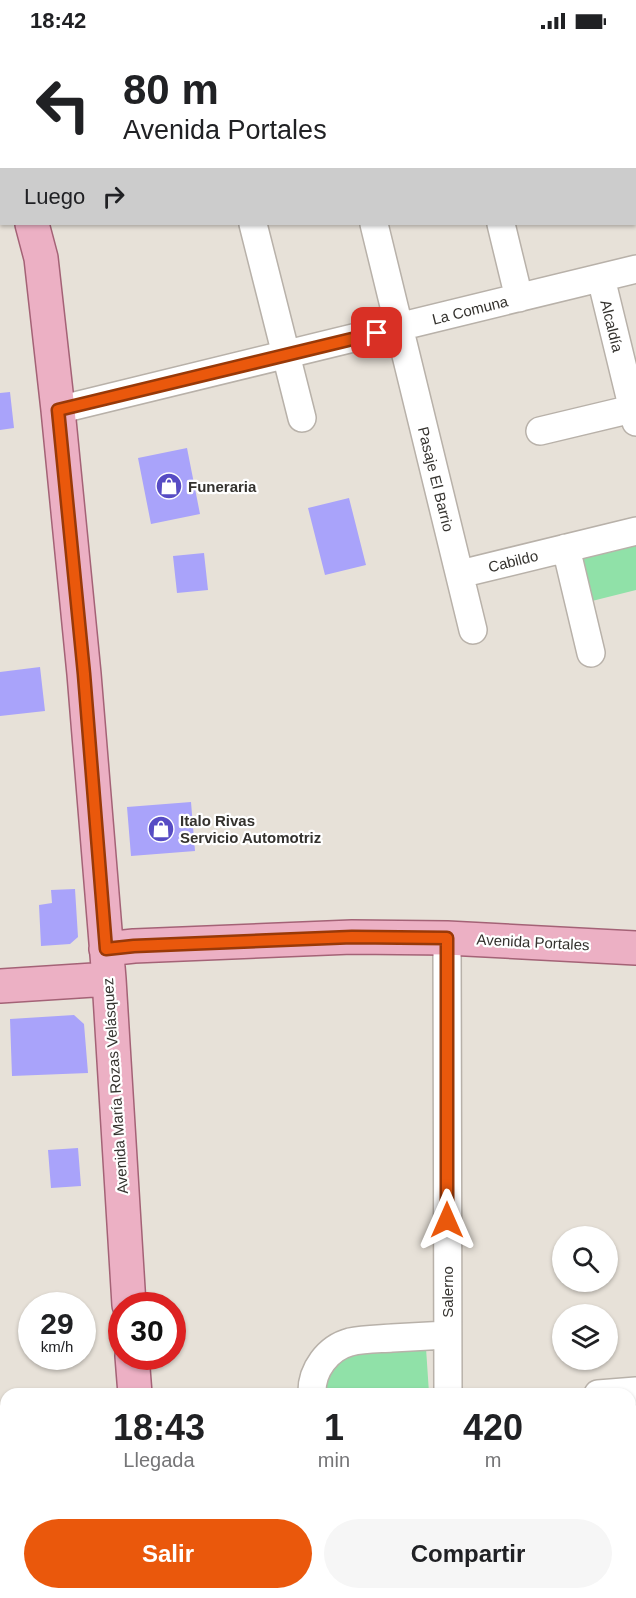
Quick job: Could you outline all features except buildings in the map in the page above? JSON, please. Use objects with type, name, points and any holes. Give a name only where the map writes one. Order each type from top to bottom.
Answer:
[{"type":"main road","name":"Avenida María Rozas Velásquez","points":[[32,225],[41,258]]},
{"type":"main road","name":"Avenida María Rozas Velásquez","points":[[42,225],[41,258],[84,674],[107,964],[128,1292]]},
{"type":"main road","name":"Avenida Portales","points":[[0,986],[107,964],[134,946],[352,937],[447,938],[636,948]]},
{"type":"main road","points":[[133,1370],[135,1388]]},
{"type":"street","points":[[253,225],[302,418]]},
{"type":"street","name":"Pasaje El Barrio","points":[[374,225],[473,630]]},
{"type":"street","points":[[501,225],[519,298]]},
{"type":"street","name":"La Comuna","points":[[58,410],[636,269]]},
{"type":"street","name":"Alcaldía","points":[[540,431],[635,413],[601,278]]},
{"type":"street","name":"Cabildo","points":[[460,574],[636,531]]},
{"type":"street","points":[[566,548],[591,653]]},
{"type":"street","name":"Salerno","points":[[447,938],[448,1388]]},
{"type":"street","points":[[313,1388],[319,1365],[325,1357],[341,1346],[359,1341],[447,1335]]},
{"type":"green space","points":[[636,539],[636,590],[584,603],[572,553]]},
{"type":"green space","points":[[426,1348],[429,1388],[327,1388],[326,1374],[352,1352]]},
{"type":"place","name":"Funeraria","points":[[169,486]]},
{"type":"place","name":"Italo Rivas Servicio Automotriz","points":[[161,829]]},
{"type":"route","points":[[377,333],[58,410],[96,807],[106,949],[352,937],[447,938],[447,1220]]}]
